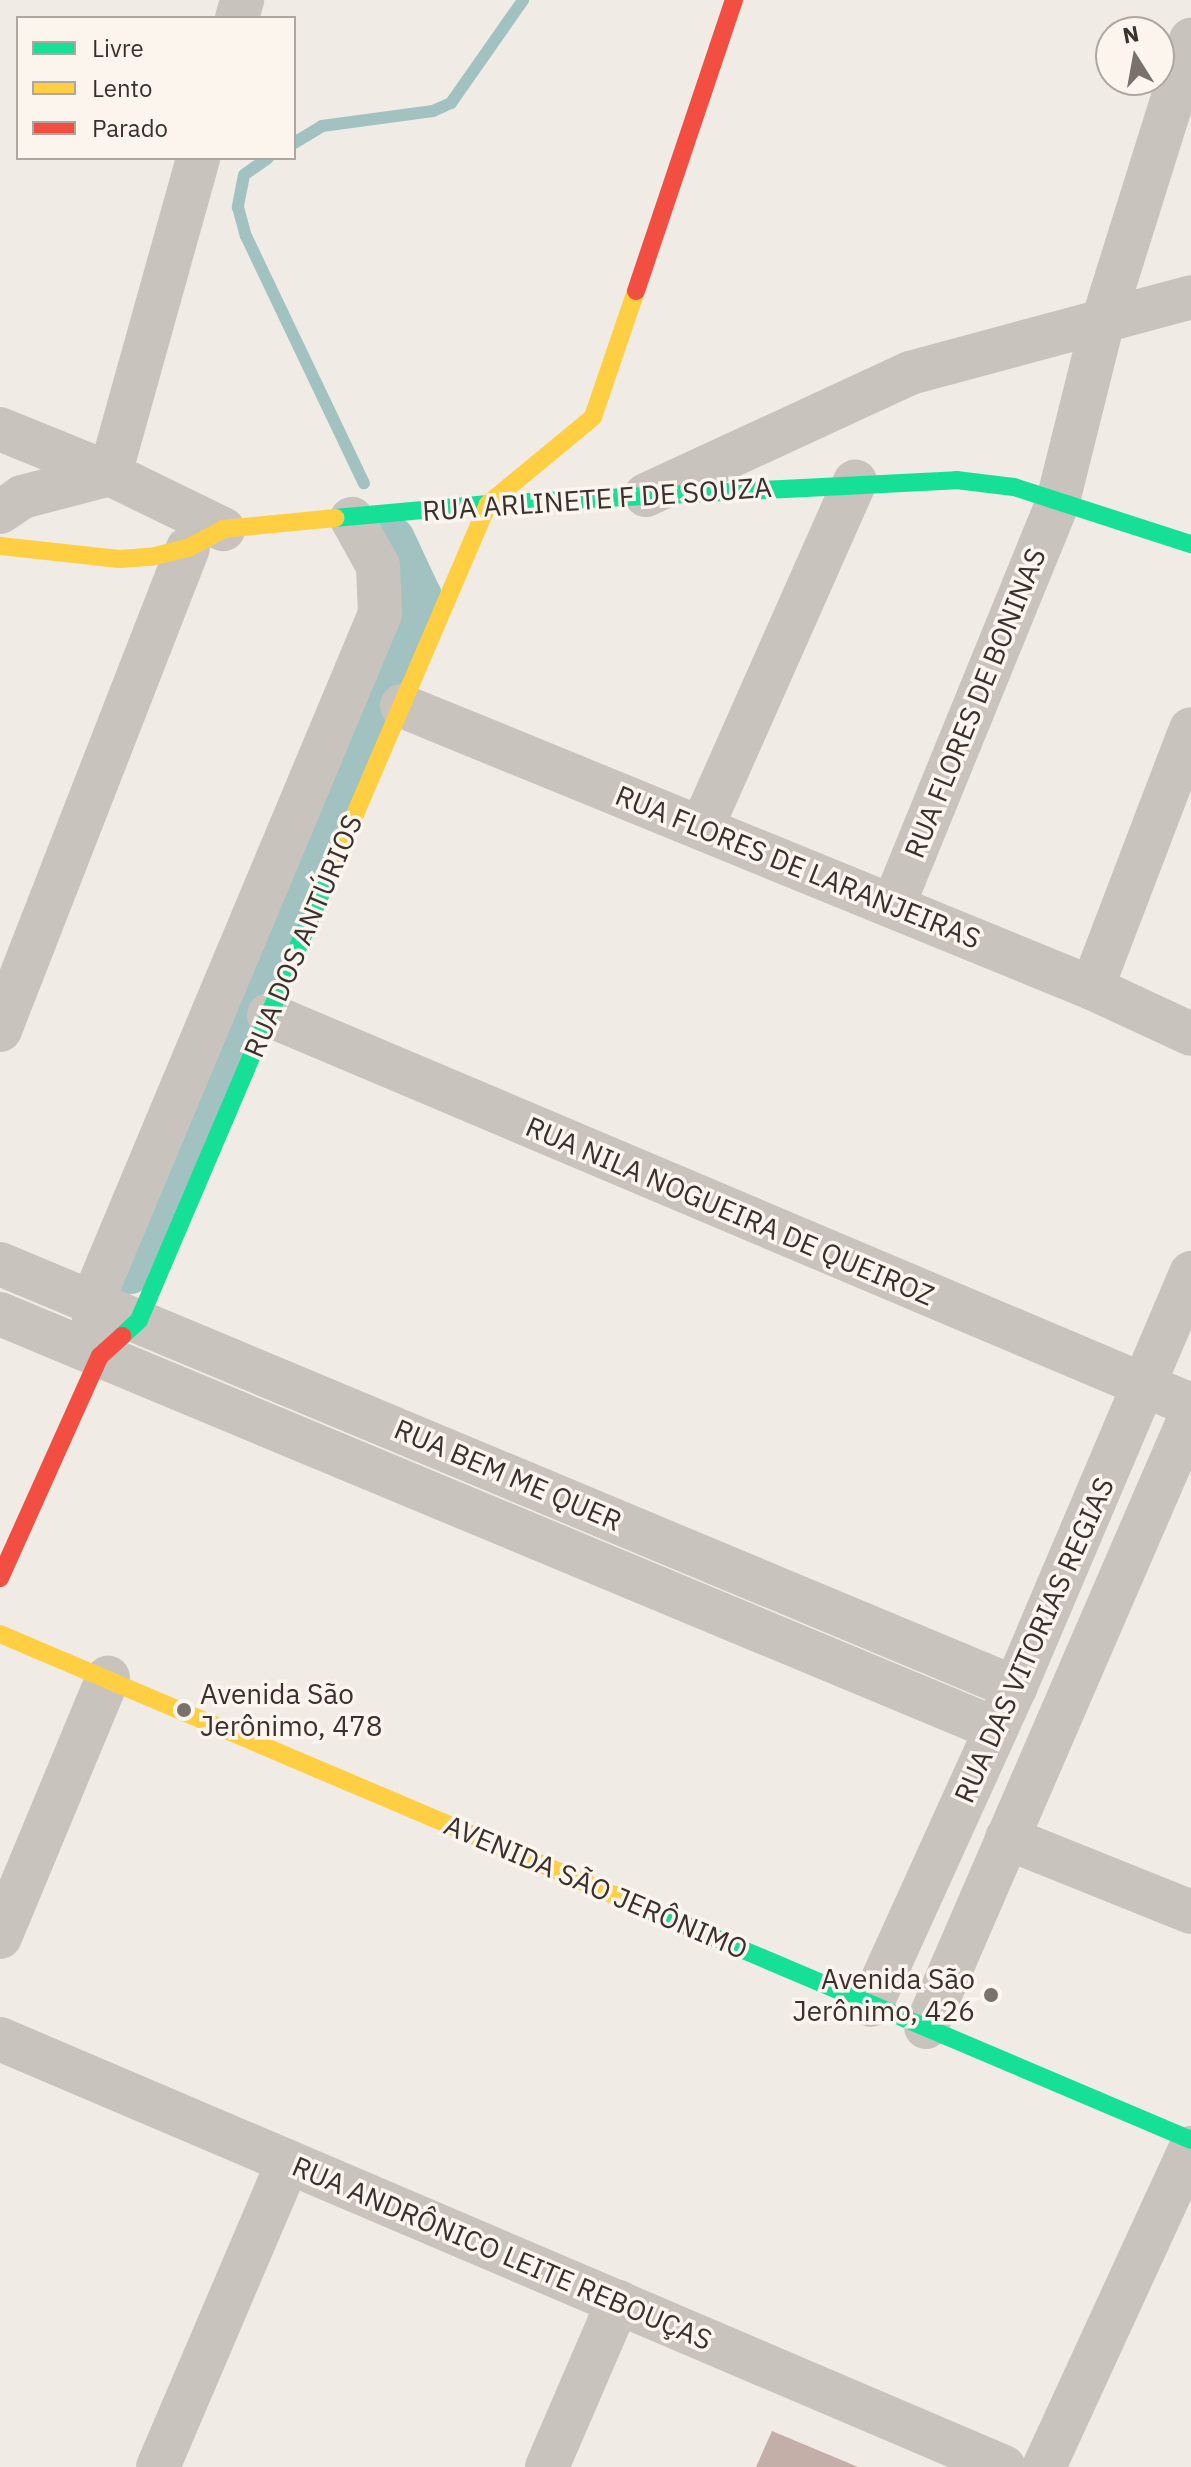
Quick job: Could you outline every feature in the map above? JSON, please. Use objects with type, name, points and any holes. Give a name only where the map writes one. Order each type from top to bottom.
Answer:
[{"type":"street","points":[[488,504],[593,417],[734,0]]},
{"type":"street","name":"RUA FLORES DE BONINAS","points":[[893,906],[1058,501],[1102,324],[1191,40]]},
{"type":"street","points":[[110,474],[197,160]]},
{"type":"street","points":[[646,495],[910,373],[1102,324],[1191,297]]},
{"type":"street","points":[[0,429],[110,474],[205,539],[0,1030]]},
{"type":"street","points":[[0,512],[22,497],[110,474]]},
{"type":"street","name":"RUA ARLINETE F DE SOUZA","points":[[0,546],[119,559],[205,539],[488,504],[855,481],[956,480],[1014,487],[1191,544]]},
{"type":"street","points":[[702,827],[855,481]]},
{"type":"street","name":"RUA DOS ANTÚRIOS","points":[[0,1578],[100,1356],[139,1320],[488,504]]},
{"type":"street","name":"RUA DOS ANTÚRIOS","points":[[92,1302],[380,614],[378,566],[352,519]]},
{"type":"street","name":"RUA FLORES DE LARANJEIRAS","points":[[402,706],[1092,988],[1191,1034]]},
{"type":"street","points":[[1092,988],[1191,729]]},
{"type":"street","name":"RUA NILA NOGUEIRA DE QUEIROZ","points":[[269,1015],[1191,1405]]},
{"type":"street","name":"RUA BEM ME QUER","points":[[0,1264],[1015,1688]]},
{"type":"street","name":"RUA DAS VITORIAS REGIAS","points":[[871,2005],[1015,1688],[1191,1273]]},
{"type":"street","points":[[92,1302],[100,1356]]},
{"type":"street","name":"RUA BEM ME QUER","points":[[0,1314],[996,1729]]},
{"type":"street","name":"RUA DAS VITORIAS REGIAS","points":[[926,2027],[1191,1415]]},
{"type":"street","name":"AVENIDA SÃO JERÔNIMO","points":[[0,1634],[1191,2140]]},
{"type":"street","points":[[0,1937],[108,1678]]},
{"type":"street","points":[[1007,1838],[1191,1912]]},
{"type":"street","name":"RUA ANDRÔNICO LEITE REBOUÇAS","points":[[0,2039],[1004,2467]]},
{"type":"street","points":[[1044,2467],[1191,2148]]},
{"type":"street","points":[[158,2467],[288,2162]]},
{"type":"street","points":[[547,2467],[618,2302]]},
{"type":"building","points":[[772,2431],[858,2467],[756,2467]]},
{"type":"waterway","points":[[296,142],[322,126],[433,111],[451,103],[523,0]]},
{"type":"waterway","points":[[265,160],[244,175],[238,207],[246,236],[364,483]]},
{"type":"waterway","points":[[130,1272],[420,597],[393,539]]},
{"type":"traffic: fast","points":[[335,518],[488,504],[956,480],[1014,487],[1191,544]]},
{"type":"traffic: fast","points":[[122,1336],[139,1320],[329,875]]},
{"type":"traffic: fast","points":[[614,1895],[1191,2140]]},
{"type":"traffic: slow","points":[[329,875],[488,504],[593,417],[636,291]]},
{"type":"traffic: slow","points":[[0,546],[119,559],[151,557],[188,548],[223,529],[335,518]]},
{"type":"traffic: slow","points":[[0,1634],[614,1895]]},
{"type":"traffic: jam","points":[[636,291],[734,0]]},
{"type":"traffic: jam","points":[[0,1578],[100,1356],[122,1336]]},
{"type":"place","name":"Avenida São Jerônimo, 478","points":[[184,1710]]},
{"type":"place","name":"Avenida São Jerônimo, 426","points":[[991,1995]]}]
